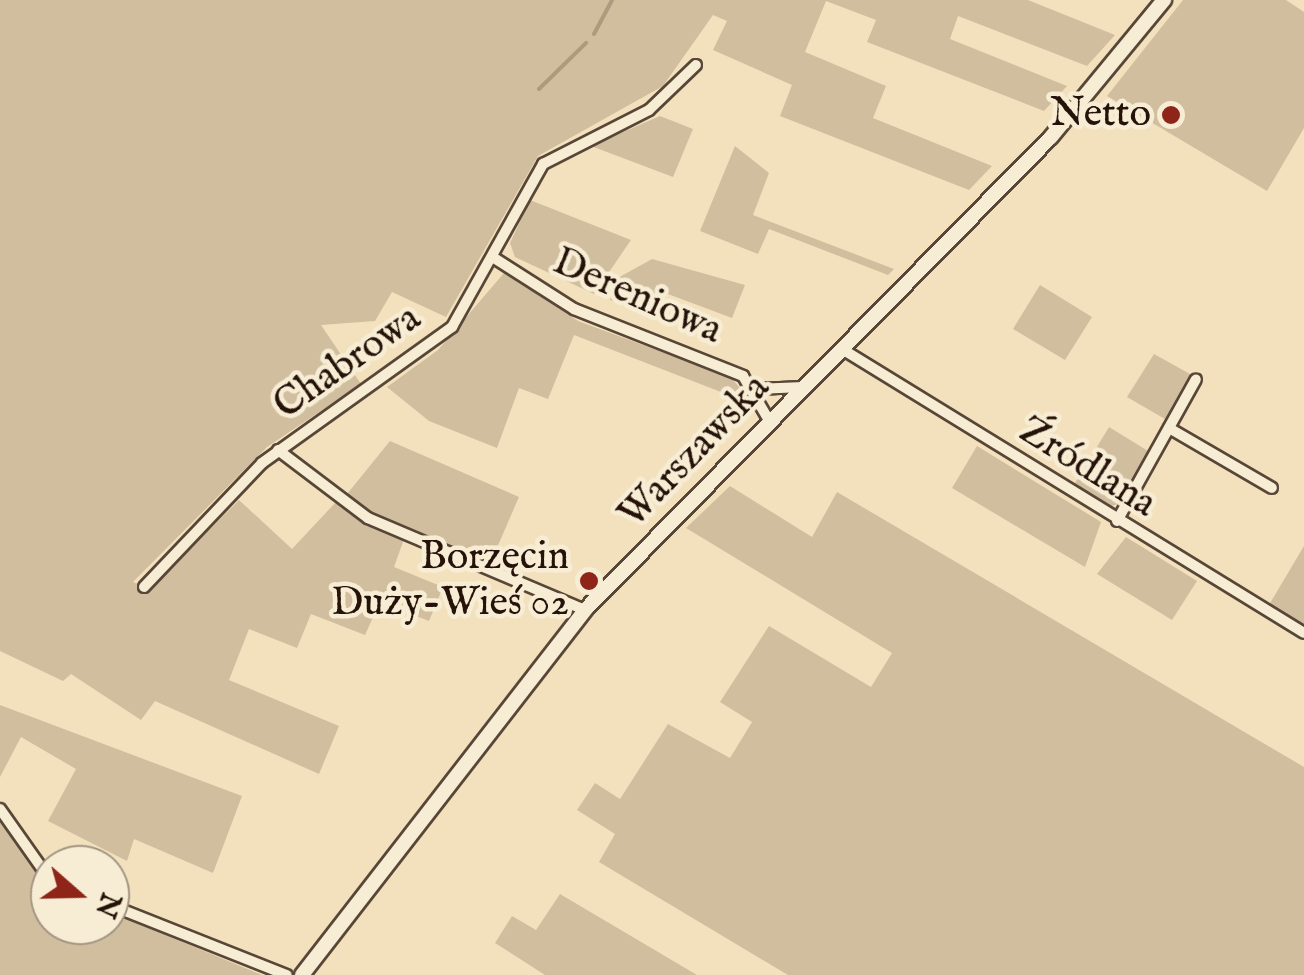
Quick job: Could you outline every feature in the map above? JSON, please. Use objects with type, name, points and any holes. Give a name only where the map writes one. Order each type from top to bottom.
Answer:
[{"type":"main road","name":"Warszawska","points":[[302,975],[585,610],[1100,84],[1164,0]]},
{"type":"street","name":"Chabrowa","points":[[144,587],[278,450],[431,348],[494,258],[543,164],[649,110],[696,65]]},
{"type":"street","name":"Dereniowa","points":[[494,258],[574,309],[755,389],[804,387]]},
{"type":"street","name":"Źródlana","points":[[842,349],[1117,522],[1304,633]]},
{"type":"street","points":[[1117,522],[1196,379]]},
{"type":"street","name":"Dereniowa","points":[[755,389],[770,422]]},
{"type":"street","points":[[1169,428],[1272,488]]},
{"type":"street","points":[[278,450],[368,518],[585,610]]},
{"type":"street","points":[[0,810],[30,852]]},
{"type":"street","points":[[130,913],[287,975]]},
{"type":"shaded area","points":[[0,0],[1028,0],[1115,35],[1087,66],[958,16],[950,39],[1067,86],[1044,111],[867,42],[876,20],[826,1],[805,52],[886,86],[873,118],[992,166],[969,190],[780,116],[792,85],[713,50],[727,21],[713,15],[663,86],[538,156],[446,317],[392,292],[375,321],[321,325],[361,384],[267,447],[133,582],[150,589],[239,500],[292,549],[335,503],[404,539],[394,567],[443,587],[429,621],[380,602],[365,635],[311,614],[297,648],[249,629],[229,680],[339,726],[319,774],[155,701],[141,720],[71,674],[63,681],[0,651]]},
{"type":"shaded area","points":[[1183,0],[1286,0],[1304,12],[1304,128],[1267,191],[1107,96]]},
{"type":"shaded area","points":[[660,116],[693,129],[673,177],[591,146]]},
{"type":"shaded area","points":[[735,146],[769,173],[753,215],[894,269],[888,275],[769,229],[758,254],[700,231]]},
{"type":"shaded area","points":[[530,200],[631,240],[594,294],[515,257],[510,243]]},
{"type":"shaded area","points":[[652,259],[745,285],[732,318],[660,291],[651,313],[610,300],[616,279]]},
{"type":"shaded area","points":[[504,273],[578,321],[730,377],[757,406],[574,335],[548,399],[519,388],[497,448],[429,421],[387,387],[438,350]]},
{"type":"shaded area","points":[[1040,285],[1092,317],[1065,360],[1013,329]]},
{"type":"shaded area","points":[[1154,354],[1190,374],[1165,419],[1127,397]]},
{"type":"shaded area","points":[[1109,427],[1148,451],[1118,504],[1105,508],[1072,488]]},
{"type":"shaded area","points":[[390,441],[519,497],[489,566],[343,499]]},
{"type":"shaded area","points":[[977,446],[1101,522],[1085,567],[952,488]]},
{"type":"shaded area","points":[[730,486],[812,537],[837,492],[1304,767],[1304,975],[788,975],[599,862],[615,834],[577,810],[595,783],[620,799],[668,724],[730,758],[752,722],[720,702],[769,626],[871,687],[892,653],[686,528]]},
{"type":"shaded area","points":[[1126,537],[1197,581],[1172,620],[1097,574]]},
{"type":"shaded area","points":[[1304,546],[1304,626],[1269,605]]},
{"type":"shaded area","points":[[0,705],[242,796],[213,873],[134,839],[130,852],[130,845],[95,845],[48,821],[76,769],[21,737],[0,777]]},
{"type":"shaded area","points":[[0,821],[30,861],[30,945],[130,945],[130,920],[262,975],[0,975]]},
{"type":"shaded area","points":[[560,894],[697,975],[545,975],[495,943],[512,916],[536,930]]},
{"type":"waterway","points":[[594,34],[612,0]]},
{"type":"waterway","points":[[539,89],[586,43]]},
{"type":"place","name":"Netto","points":[[1171,115]]},
{"type":"place","name":"Borzęcin Duży-Wieś 02","points":[[589,581]]}]
